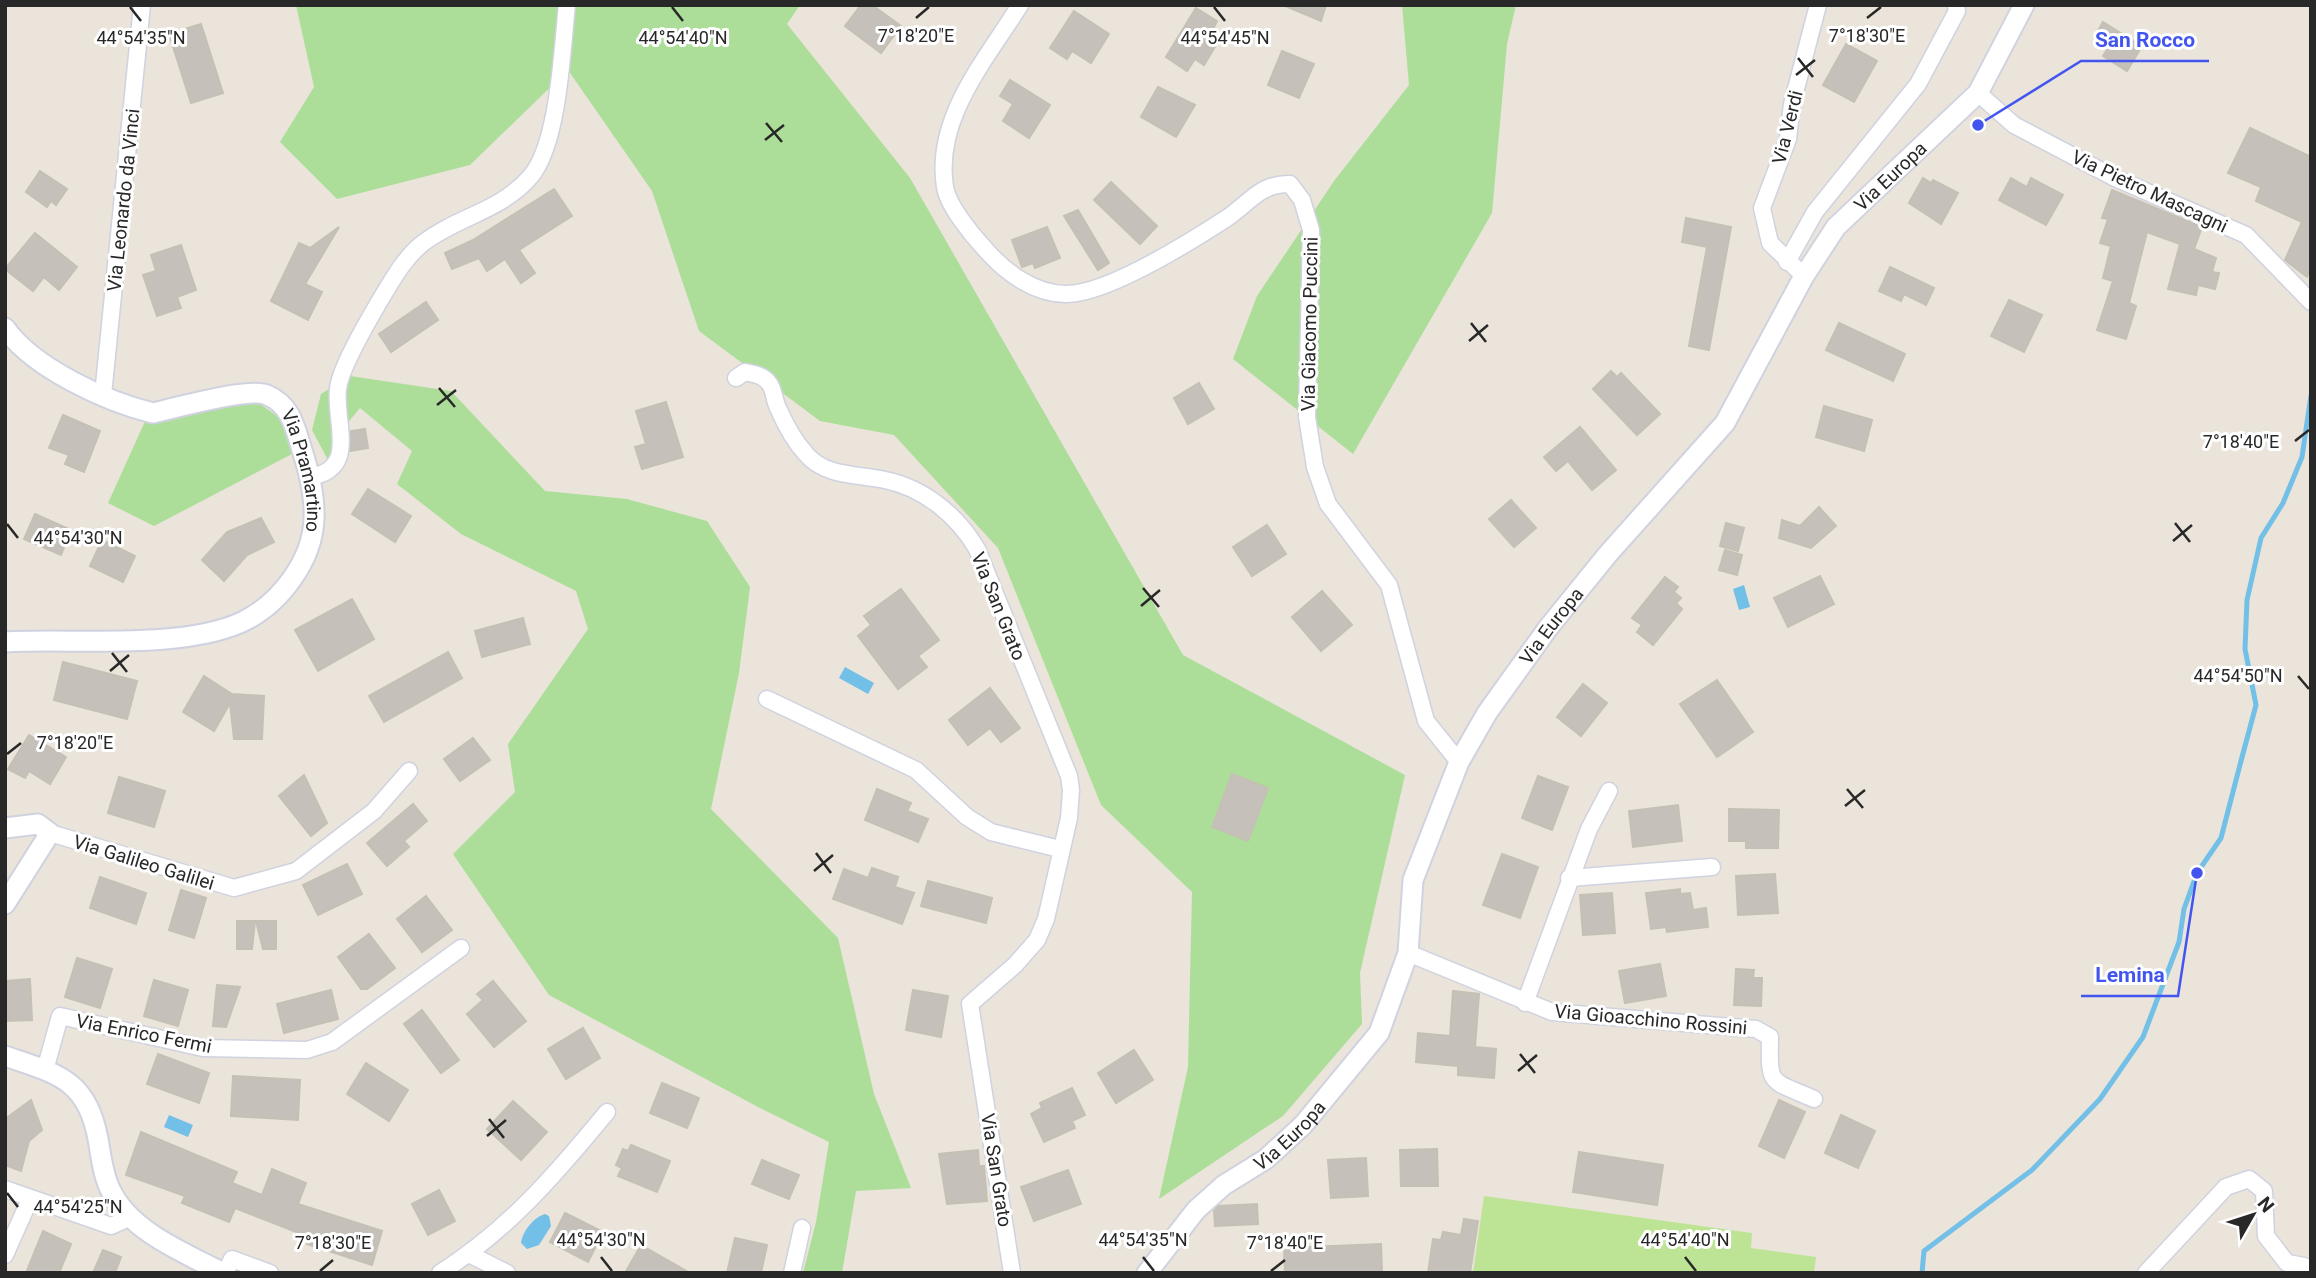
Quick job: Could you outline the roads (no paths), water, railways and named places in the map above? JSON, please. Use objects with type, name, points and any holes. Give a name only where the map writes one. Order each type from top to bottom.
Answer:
[{"type":"street","name":"Via Leonardo da Vinci","points":[[103,395],[142,5]]},
{"type":"street","points":[[310,477],[326,474],[336,464],[341,448],[338,387],[366,325],[403,262],[438,233],[492,209],[533,174],[555,111],[567,5]]},
{"type":"street","name":"Via Giacomo Puccini","points":[[1020,5],[955,108],[946,149],[945,189],[967,230],[996,262],[1030,286],[1065,294],[1099,289],[1206,232],[1271,183],[1290,184],[1302,200],[1311,230],[1307,417],[1315,467],[1328,504],[1389,585],[1426,721],[1459,762]]},
{"type":"street","name":"Via Verdi","points":[[1804,276],[1770,243],[1762,208],[1788,139],[1792,104],[1818,5]]},
{"type":"street","points":[[1787,262],[1815,212],[1918,84],[1957,11],[1956,5]]},
{"type":"street","name":"Via Europa","points":[[1147,1273],[1196,1210],[1224,1185],[1266,1159],[1303,1125],[1379,1033],[1408,953],[1413,880],[1459,762],[1487,713],[1548,628],[1608,554],[1725,423],[1804,276],[1836,228],[1978,93],[2024,5]]},
{"type":"street","name":"Via Pietro Mascagni","points":[[1978,93],[2014,125],[2115,178],[2246,235],[2311,302]]},
{"type":"street","name":"Via Pramartino","points":[[5,328],[21,348],[44,364],[103,395],[153,413],[255,391],[266,394],[288,410],[310,477],[314,516],[307,551],[288,583],[258,613],[240,623],[170,638],[5,642]]},
{"type":"street","name":"Via San Grato","points":[[736,378],[745,372],[759,374],[770,384],[777,406],[794,438],[807,456],[825,470],[887,480],[921,493],[943,507],[971,539],[1069,776],[1069,818],[1046,919],[1037,940],[1015,965],[970,1004],[1012,1273]]},
{"type":"street","points":[[767,699],[916,770],[967,817],[990,832],[1060,849]]},
{"type":"street","name":"Via Galileo Galilei","points":[[50,833],[234,888],[296,871],[374,810],[409,771]]},
{"type":"street","name":"Via Gioacchino Rossini","points":[[1525,1003],[1569,878],[1589,829],[1609,791]]},
{"type":"street","points":[[5,828],[38,824],[50,833],[5,904]]},
{"type":"street","points":[[1569,878],[1712,867]]},
{"type":"street","name":"Via Enrico Fermi","points":[[45,1070],[60,1016],[203,1048],[307,1050],[332,1042],[461,948]]},
{"type":"street","name":"Via Gioacchino Rossini","points":[[1408,953],[1552,1012],[1585,1017],[1756,1029],[1770,1037],[1769,1073],[1776,1082],[1814,1099]]},
{"type":"street","points":[[5,1056],[72,1083],[86,1100],[92,1110],[111,1191],[131,1217],[164,1241],[224,1273],[232,1259],[270,1273]]},
{"type":"street","points":[[440,1273],[469,1254],[528,1204],[607,1112]]},
{"type":"street","points":[[2146,1273],[2226,1187],[2249,1179],[2263,1191],[2266,1236],[2287,1263],[2304,1266]]},
{"type":"street","points":[[5,1189],[111,1226],[131,1217]]},
{"type":"street","points":[[5,1255],[30,1199]]},
{"type":"street","points":[[792,1273],[802,1228]]},
{"type":"street","points":[[469,1254],[507,1273]]},
{"type":"water","points":[[1744,585],[1750,607],[1739,610],[1733,589]]},
{"type":"water","points":[[845,667],[874,683],[868,694],[839,678]]},
{"type":"water","points":[[169,1115],[193,1125],[188,1137],[164,1127]]},
{"type":"water","points":[[545,1214],[549,1216],[551,1226],[539,1245],[527,1249],[521,1243],[526,1230]]},
{"type":"waterway","points":[[1922,1273],[1924,1251],[2032,1170],[2100,1099],[2143,1037],[2179,942],[2184,909],[2197,873],[2221,838],[2256,705],[2245,649],[2247,600],[2261,538],[2283,503],[2302,457],[2311,395]]},
{"type":"place","name":"San Rocco","points":[[1978,125]]},
{"type":"place","name":"Lemina","points":[[2197,873]]}]
